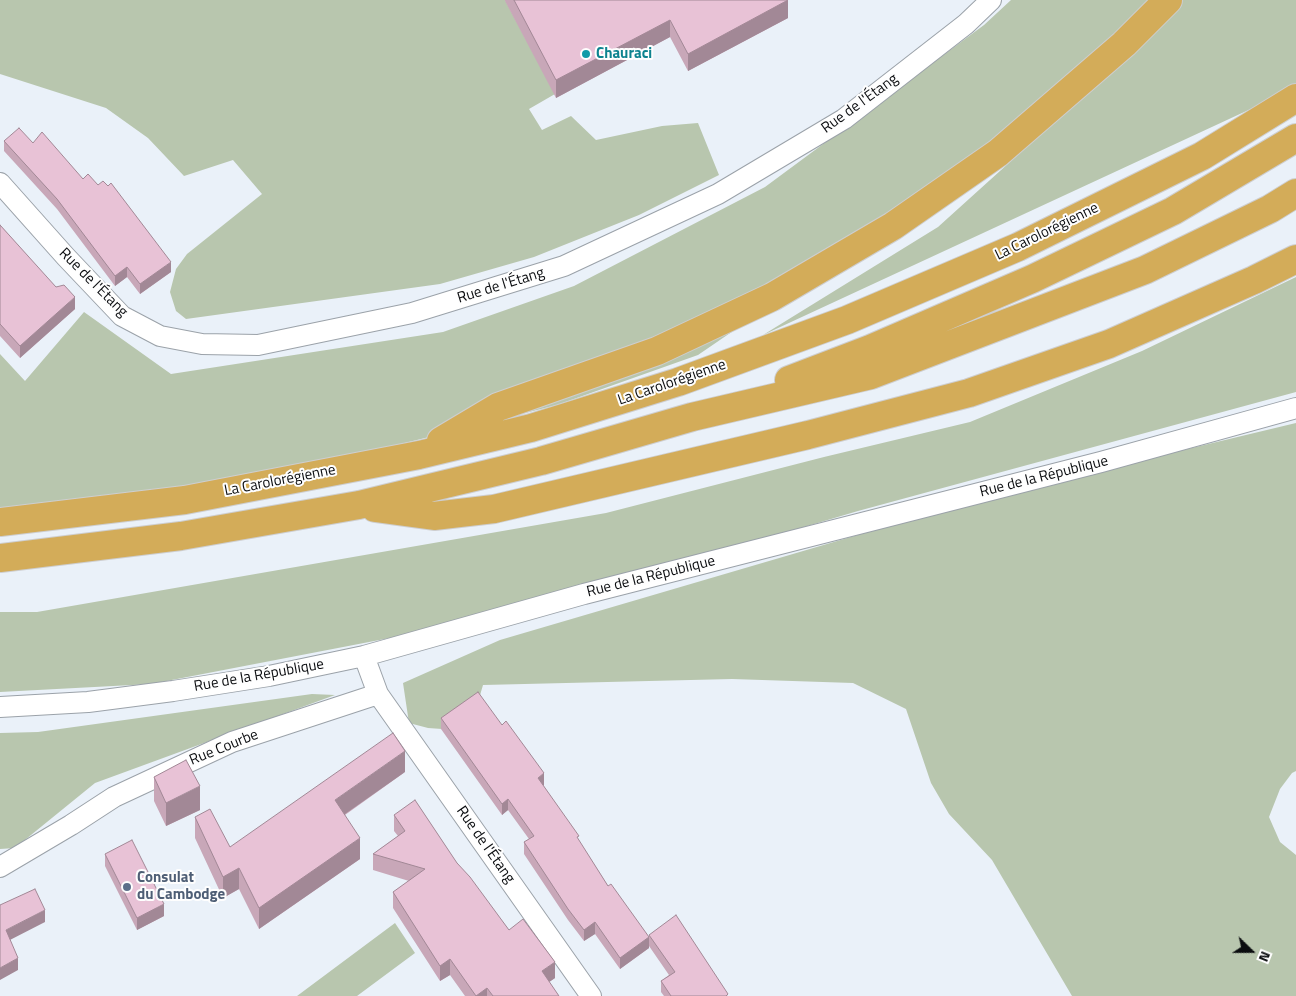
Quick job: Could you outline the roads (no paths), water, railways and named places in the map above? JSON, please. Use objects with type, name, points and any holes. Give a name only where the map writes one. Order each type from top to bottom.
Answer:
[{"type":"highway","points":[[419,455],[498,408],[657,351],[772,297],[893,226],[998,152],[1124,44],[1168,0]]},
{"type":"highway","name":"La Carolorégienne","points":[[0,522],[185,500],[419,455],[531,428],[678,382],[847,320],[1027,243],[1202,156],[1296,98]]},
{"type":"highway","points":[[692,417],[870,348],[1032,278],[1173,211],[1296,138]]},
{"type":"highway","points":[[0,558],[181,536],[359,505],[541,461],[692,417],[871,375],[1145,270],[1270,209],[1296,193]]},
{"type":"highway","points":[[359,505],[434,516],[494,509],[808,435],[959,396],[1109,344],[1254,280],[1296,259]]},
{"type":"street","name":"Rue de l'Étang","points":[[0,183],[122,316],[160,336],[202,344],[258,345],[412,312],[564,266],[718,194],[844,119],[966,24],[991,0]]},
{"type":"street","name":"Rue de la République","points":[[0,707],[88,702],[173,691],[269,676],[364,656],[584,594],[1101,462],[1296,408]]},
{"type":"street","name":"Rue de l'Étang","points":[[364,656],[378,694],[591,996]]},
{"type":"street","name":"Rue Courbe","points":[[0,867],[114,797],[223,746],[378,694]]},
{"type":"place","name":"Chauraci","points":[[586,54]]},
{"type":"place","name":"Consulat du Cambodge","points":[[127,887]]}]
